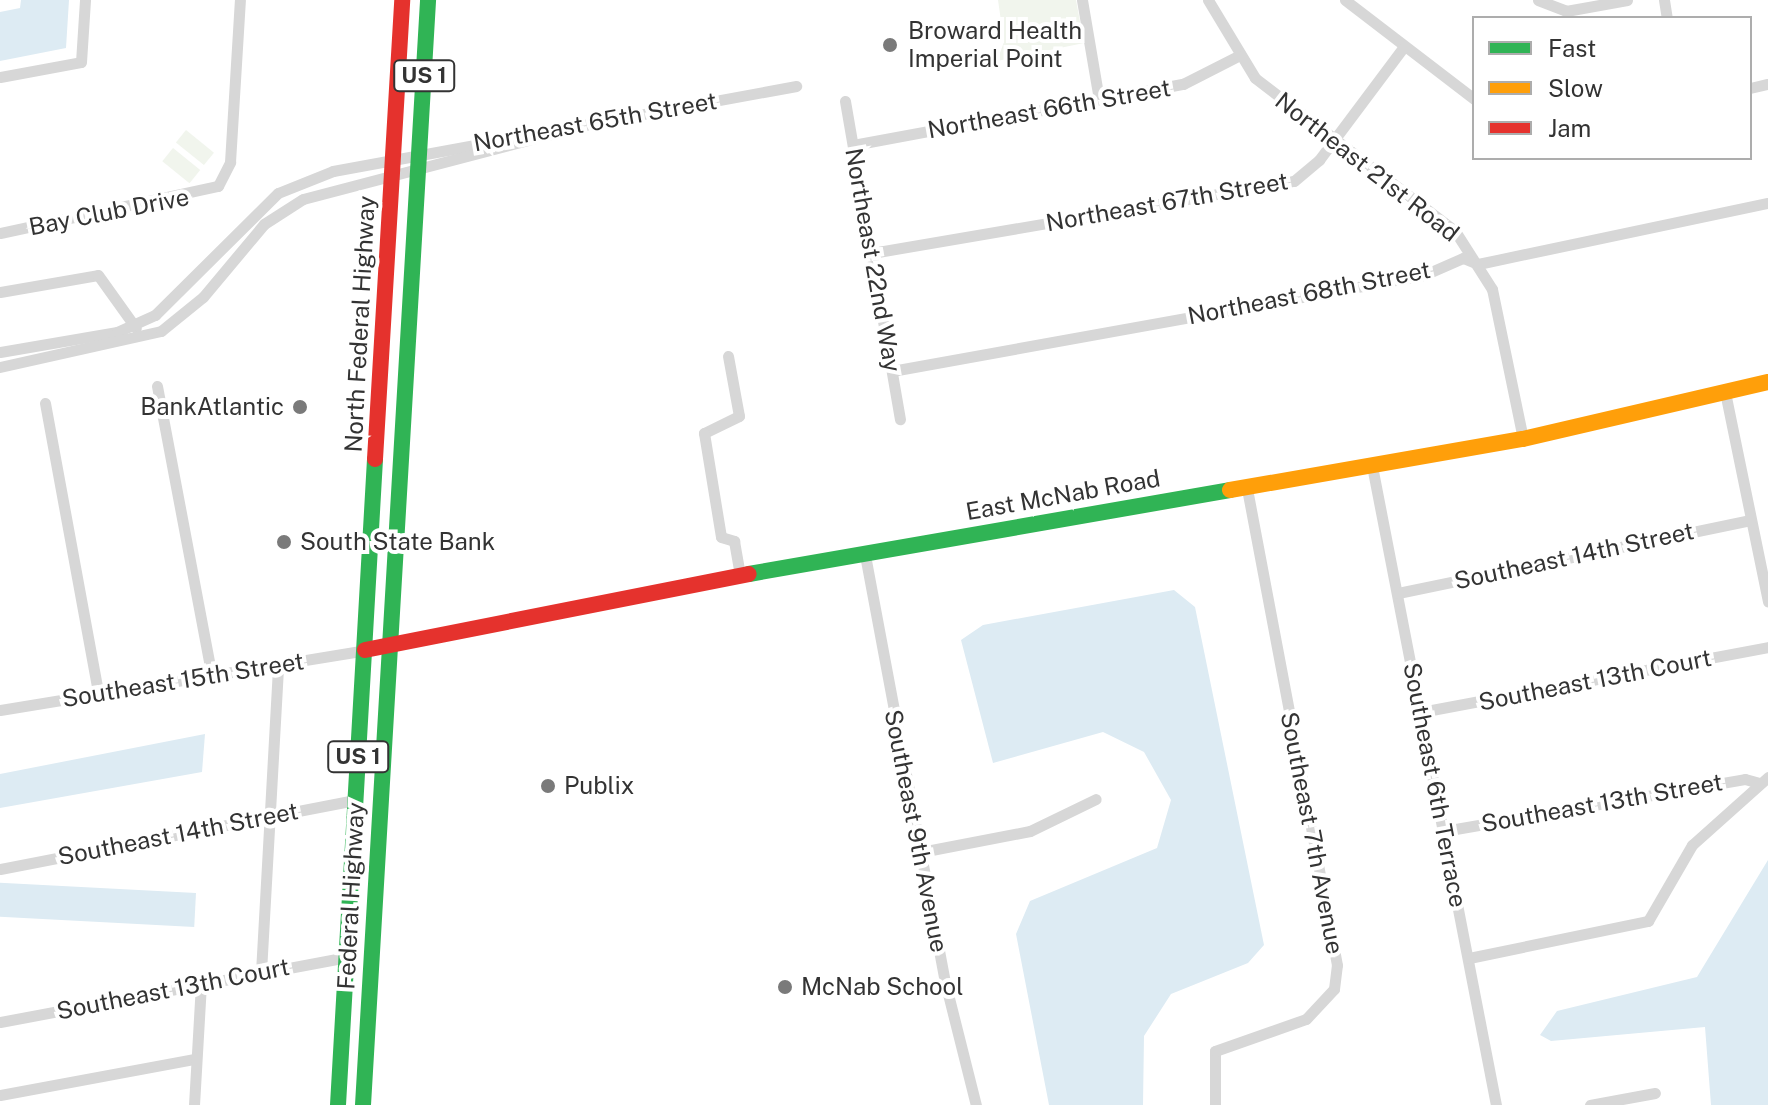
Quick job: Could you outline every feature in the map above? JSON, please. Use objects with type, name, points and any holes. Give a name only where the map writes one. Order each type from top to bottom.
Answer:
[{"type":"main road","name":"North Federal Highway","points":[[365,650],[402,0]]},
{"type":"main road","name":"North Federal Highway","points":[[390,641],[428,0]]},
{"type":"main road","points":[[384,332],[406,371]]},
{"type":"main road","points":[[381,375],[403,413]]},
{"type":"main road","name":"East McNab Road","points":[[365,650],[390,641],[740,576],[1523,439],[1768,382]]},
{"type":"main road","name":"Federal Highway","points":[[363,1105],[390,641]]},
{"type":"main road","name":"Federal Highway","points":[[338,1105],[365,650]]},
{"type":"main road","points":[[349,917],[371,963]]},
{"type":"main road","points":[[346,957],[369,1001]]},
{"type":"street","points":[[0,77],[81,62],[85,0]]},
{"type":"street","name":"Bay Club Drive","points":[[0,233],[218,186],[230,162],[240,0]]},
{"type":"street","points":[[1082,0],[1099,99]]},
{"type":"street","name":"Northeast 21st Road","points":[[1208,0],[1238,56],[1332,140],[1455,231],[1478,264],[1500,316],[1523,439]]},
{"type":"street","points":[[1345,0],[1402,49],[1472,98]]},
{"type":"street","points":[[1538,0],[1566,11],[1627,0]]},
{"type":"street","name":"Northeast 67th Street","points":[[872,253],[1294,181],[1332,140],[1402,49]]},
{"type":"street","name":"Northeast 66th Street","points":[[853,145],[1204,79],[1238,56]]},
{"type":"street","name":"Northeast 65th Street","points":[[393,166],[589,124],[796,86]]},
{"type":"street","name":"Northeast 22nd Way","points":[[845,101],[900,419]]},
{"type":"street","points":[[0,346],[30,346],[134,326],[191,287],[278,193],[393,166]]},
{"type":"street","points":[[0,367],[143,339],[203,297],[288,206],[393,166]]},
{"type":"street","name":"Northeast 68th Street","points":[[892,371],[1424,275],[1463,258],[1478,264],[1768,203]]},
{"type":"street","points":[[0,292],[98,275],[143,339]]},
{"type":"street","points":[[0,346],[30,346]]},
{"type":"street","points":[[728,356],[739,416],[704,433],[721,537],[734,541],[740,576]]},
{"type":"street","points":[[157,386],[211,672]]},
{"type":"street","points":[[1725,392],[1768,602]]},
{"type":"street","points":[[45,403],[98,692]]},
{"type":"street","name":"Southeast 6th Terrace","points":[[1372,466],[1496,1105]]},
{"type":"street","name":"Southeast 7th Avenue","points":[[1215,1105],[1215,1051],[1306,1019],[1334,989],[1337,965],[1247,487]]},
{"type":"street","name":"Southeast 14th Street","points":[[1398,593],[1751,520]]},
{"type":"street","name":"Southeast 9th Avenue","points":[[865,555],[921,852],[976,1105]]},
{"type":"street","name":"Southeast 13th Court","points":[[1421,712],[1768,647]]},
{"type":"street","name":"Southeast 15th Street","points":[[0,710],[211,672],[278,668],[365,650]]},
{"type":"street","points":[[261,972],[278,668]]},
{"type":"street","name":"Southeast 13th Street","points":[[1444,831],[1745,779],[1764,780]]},
{"type":"street","points":[[1469,958],[1648,921],[1692,845],[1764,780]]},
{"type":"street","points":[[921,852],[1030,831],[1096,799]]},
{"type":"street","name":"Southeast 14th Street","points":[[0,869],[269,814],[356,800]]},
{"type":"street","name":"Southeast 13th Court","points":[[0,1022],[346,957]]},
{"type":"street","points":[[194,1105],[201,985]]},
{"type":"street","points":[[0,1095],[195,1059]]},
{"type":"street","points":[[1590,1105],[1655,1093]]},
{"type":"shaded area","points":[[21,0],[69,0],[66,48],[0,61],[0,12],[20,8]]},
{"type":"shaded area","points":[[998,0],[1076,0],[1084,43],[997,61],[1004,42]]},
{"type":"shaded area","points":[[186,130],[214,153],[204,165],[176,142]]},
{"type":"shaded area","points":[[173,148],[200,170],[190,183],[162,161]]},
{"type":"shaded area","points":[[1174,590],[1195,607],[1264,945],[1248,963],[1171,994],[1144,1036],[1143,1105],[1049,1105],[1016,934],[1030,901],[1157,848],[1171,800],[1144,752],[1103,732],[993,763],[961,640],[983,625]]},
{"type":"shaded area","points":[[205,734],[202,772],[0,808],[0,774]]},
{"type":"shaded area","points":[[1768,860],[1768,1105],[1711,1105],[1705,1027],[1551,1041],[1540,1035],[1557,1011],[1697,977]]},
{"type":"shaded area","points":[[0,883],[196,893],[194,927],[0,917]]},
{"type":"traffic: fast","points":[[363,1105],[428,0]]},
{"type":"traffic: fast","points":[[338,1105],[375,459]]},
{"type":"traffic: fast","points":[[749,574],[1230,490]]},
{"type":"traffic: slow","points":[[1230,490],[1523,439],[1768,382]]},
{"type":"traffic: jam","points":[[375,459],[402,0]]},
{"type":"traffic: jam","points":[[365,650],[749,574]]},
{"type":"place","name":"Broward Health Imperial Point","points":[[890,45]]},
{"type":"place","name":"BankAtlantic","points":[[300,407]]},
{"type":"place","name":"South State Bank","points":[[284,542]]},
{"type":"place","name":"Publix","points":[[548,786]]},
{"type":"place","name":"McNab School","points":[[785,987]]}]
